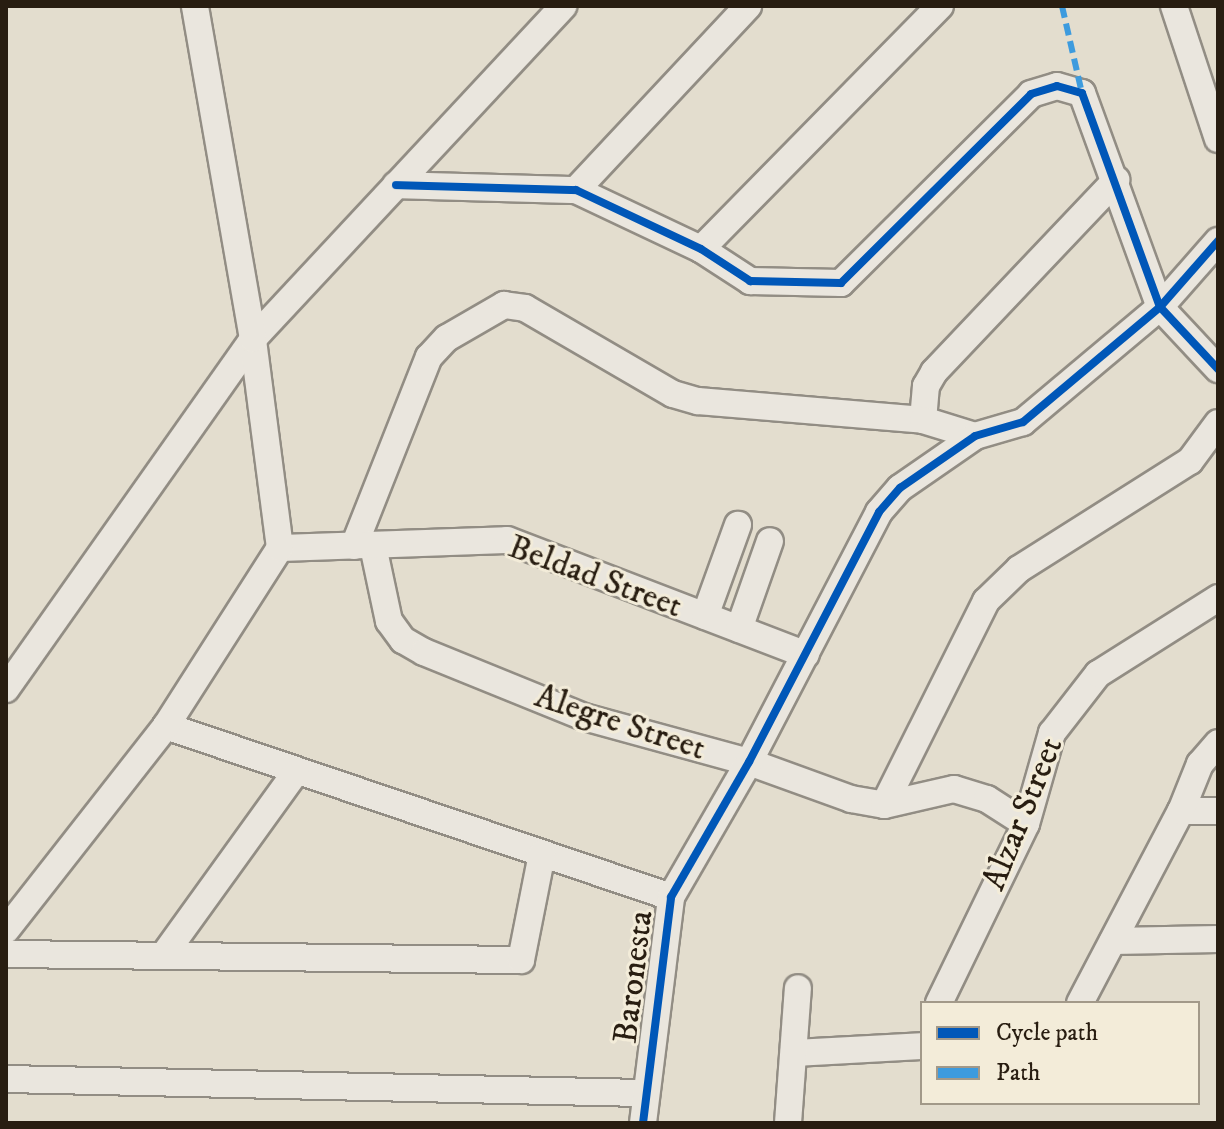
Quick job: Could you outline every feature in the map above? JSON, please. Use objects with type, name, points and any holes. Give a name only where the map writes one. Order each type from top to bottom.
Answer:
[{"type":"street","points":[[6,930],[166,726],[280,548],[253,339],[195,6]]},
{"type":"street","points":[[6,689],[253,339],[563,6]]},
{"type":"street","points":[[576,190],[748,6]]},
{"type":"street","points":[[701,249],[940,6]]},
{"type":"street","points":[[1174,6],[1218,139]]},
{"type":"street","points":[[396,185],[576,190],[701,249],[750,281],[841,283],[1031,94],[1057,86],[1082,93],[1160,307],[1218,369]]},
{"type":"street","points":[[923,420],[926,386],[934,372],[1116,180]]},
{"type":"street","points":[[364,546],[429,357],[447,338],[504,305],[525,308],[673,394],[698,401],[923,420],[975,436],[1023,422],[1160,307],[1218,241]]},
{"type":"street","points":[[884,805],[986,601],[1019,569],[1190,461],[1218,423]]},
{"type":"street","name":"Baronesta","points":[[643,1123],[671,897],[749,762],[879,512],[900,488],[975,436]]},
{"type":"street","points":[[705,616],[738,525]]},
{"type":"street","name":"Beldad Street","points":[[280,548],[507,540],[806,655]]},
{"type":"street","points":[[739,629],[770,541]]},
{"type":"street","name":"Alegre Street","points":[[364,546],[389,621],[403,640],[424,652],[584,717],[749,762],[851,799],[884,805],[954,789],[987,799],[1026,824]]},
{"type":"street","name":"Alzar Street","points":[[940,1001],[1026,824],[1052,733],[1098,674],[1218,598]]},
{"type":"street","points":[[166,726],[295,773],[671,897]]},
{"type":"street","points":[[1081,1001],[1181,811],[1200,764],[1218,743]]},
{"type":"street","points":[[166,952],[295,773]]},
{"type":"street","points":[[1181,811],[1218,811]]},
{"type":"street","points":[[6,954],[166,952],[521,960],[542,854]]},
{"type":"street","points":[[1113,941],[1218,939]]},
{"type":"street","points":[[788,1123],[798,988]]},
{"type":"street","points":[[794,1053],[920,1044]]},
{"type":"street","points":[[6,1079],[645,1093]]},
{"type":"marked path","points":[[1062,6],[1082,93]]},
{"type":"cycle path","points":[[396,185],[576,190],[701,249],[750,281],[841,283],[1031,94],[1057,86],[1082,93],[1160,307],[1218,369]]},
{"type":"cycle path","points":[[643,1123],[671,897],[749,762],[879,512],[900,488],[975,436],[1023,422],[1160,307],[1218,241]]}]
